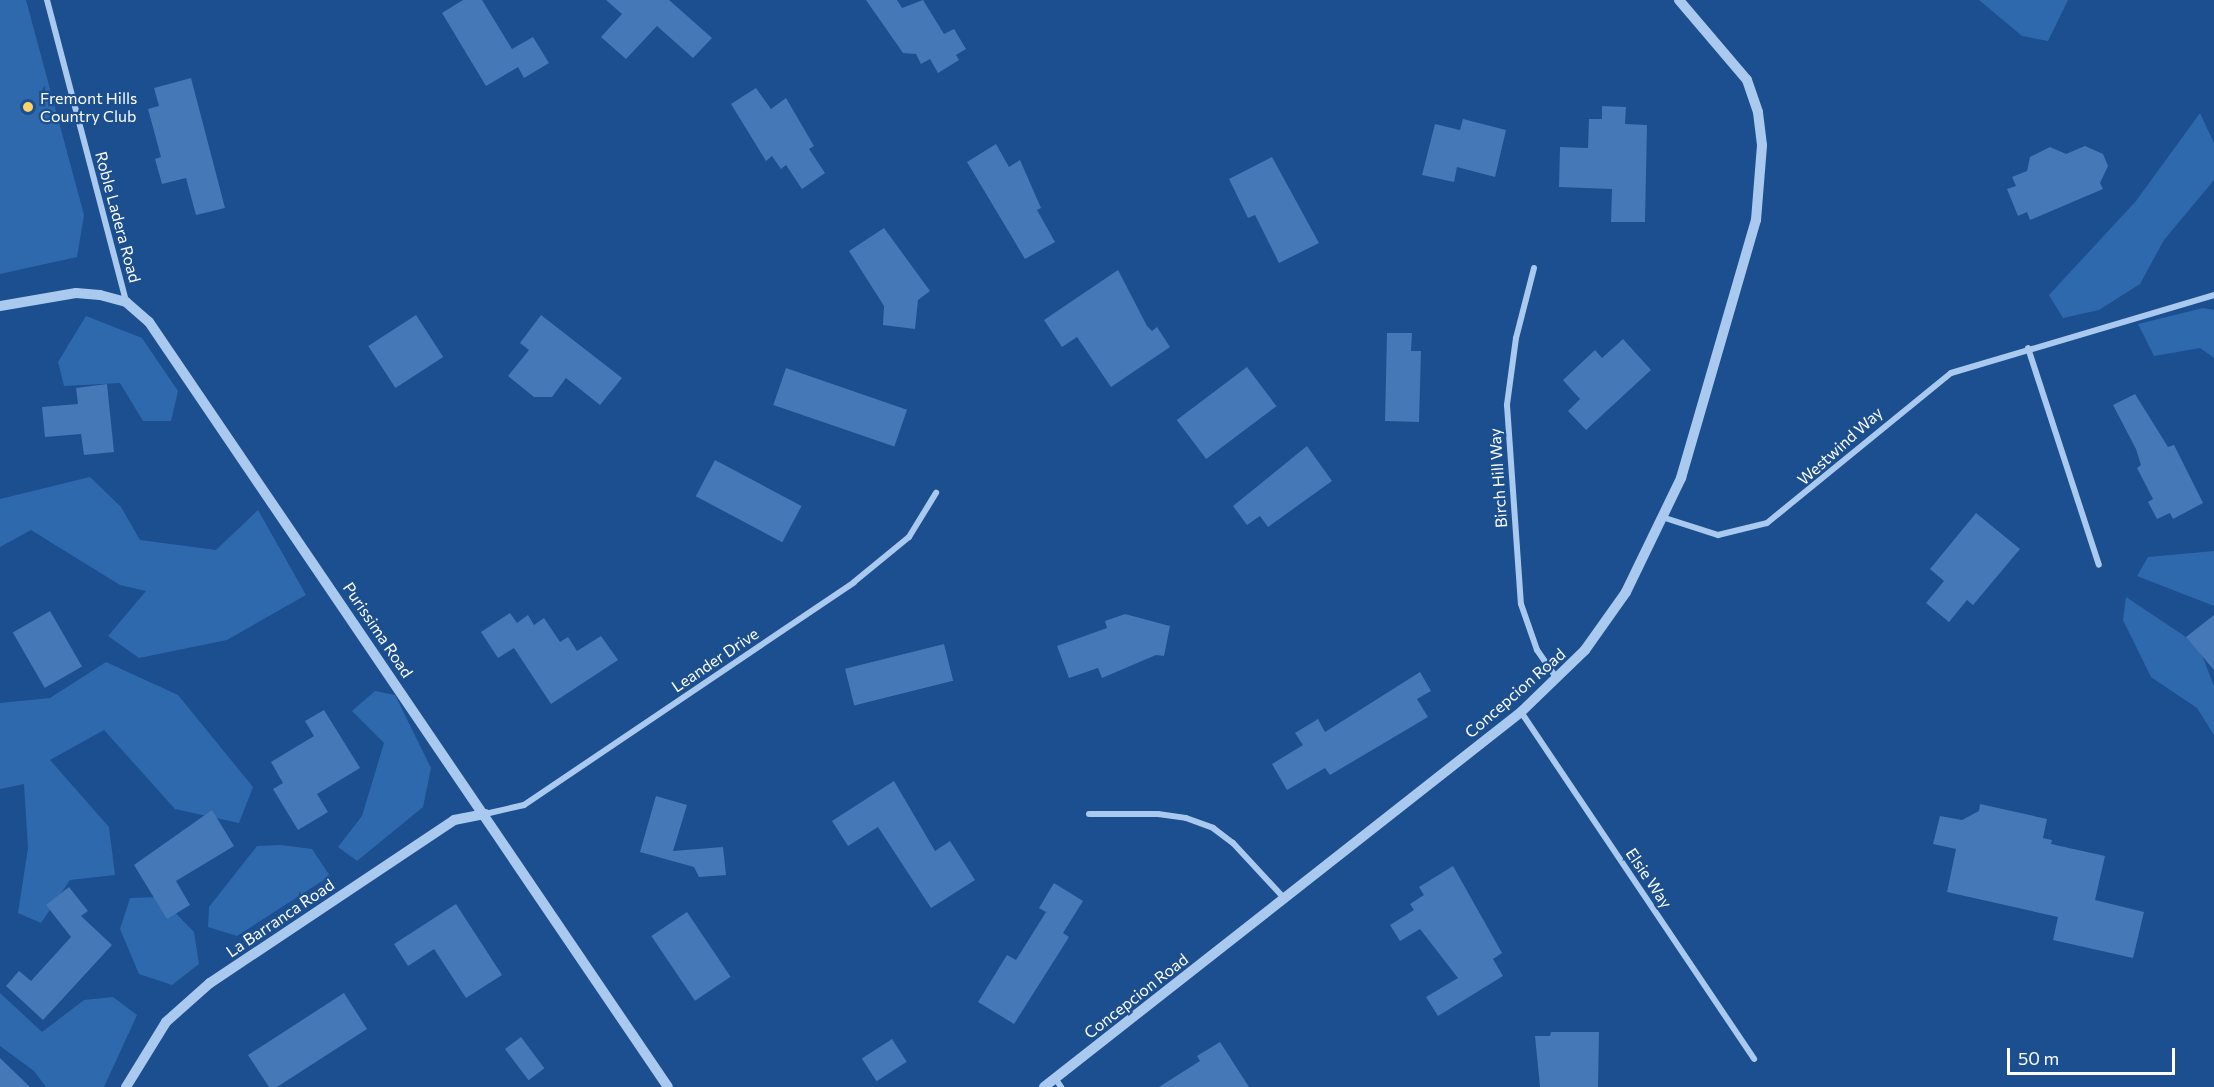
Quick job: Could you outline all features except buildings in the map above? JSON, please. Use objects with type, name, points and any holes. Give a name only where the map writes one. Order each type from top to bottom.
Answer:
[{"type":"street","name":"Roble Ladera Road","points":[[47,0],[126,302]]},
{"type":"street","name":"Concepcion Road","points":[[1044,1087],[1058,1083],[1284,898],[1521,712],[1557,680],[1607,622],[1665,518],[1736,301],[1756,219],[1762,145],[1758,112],[1747,80],[1679,0]]},
{"type":"street","name":"Birch Hill Way","points":[[1533,268],[1516,338],[1507,405],[1521,604],[1536,650],[1557,680]]},
{"type":"street","points":[[0,306],[76,293],[126,302]]},
{"type":"street","name":"Westwind Way","points":[[1665,518],[1718,535],[1767,523],[1951,373],[2028,348],[2214,295]]},
{"type":"street","name":"Purissima Road","points":[[126,302],[149,322],[668,1087]]},
{"type":"street","points":[[2028,348],[2099,565]]},
{"type":"street","name":"Leander Drive","points":[[484,814],[524,805],[855,582],[909,537],[936,493]]},
{"type":"street","name":"Elsie Way","points":[[1521,712],[1754,1059]]},
{"type":"street","name":"La Barranca Road","points":[[126,1087],[166,1022],[210,983],[454,820],[484,814]]},
{"type":"street","points":[[1089,814],[1167,815],[1213,828],[1233,843],[1284,898]]},
{"type":"shaded area","name":"Fremont Hills Country Club","points":[[0,0],[26,0],[84,215],[77,257],[0,274]]},
{"type":"shaded area","points":[[1979,0],[2068,0],[2048,41],[2022,36]]},
{"type":"shaded area","points":[[2200,113],[2214,143],[2214,180],[2164,240],[2140,284],[2099,310],[2063,318],[2049,295],[2136,201]]},
{"type":"shaded area","points":[[2203,308],[2214,310],[2214,358],[2200,348],[2154,356],[2138,324]]},
{"type":"shaded area","points":[[86,316],[142,338],[178,391],[171,421],[143,421],[120,383],[64,386],[58,362]]},
{"type":"shaded area","points":[[90,477],[121,507],[140,540],[216,550],[258,510],[306,595],[227,640],[139,658],[108,636],[146,591],[120,585],[31,530],[0,547],[0,499]]},
{"type":"shaded area","points":[[2214,551],[2214,606],[2137,576],[2148,557]]},
{"type":"shaded area","points":[[2126,597],[2198,645],[2214,686],[2214,735],[2197,708],[2151,677],[2123,620]]},
{"type":"shaded area","points":[[106,662],[178,695],[253,787],[239,823],[175,809],[104,730],[50,760],[109,827],[115,875],[70,880],[41,923],[18,913],[28,848],[24,784],[0,789],[0,703],[50,698]]},
{"type":"shaded area","points":[[375,691],[395,695],[431,768],[423,807],[357,861],[338,847],[362,816],[384,743],[352,711]]},
{"type":"shaded area","points":[[281,845],[312,849],[330,876],[237,936],[208,927],[209,907],[257,846]]},
{"type":"shaded area","points":[[160,897],[194,932],[199,964],[172,985],[139,974],[120,929],[130,898]]},
{"type":"shaded area","points":[[0,993],[42,1032],[84,1000],[113,997],[137,1015],[104,1087],[46,1087],[34,1071],[0,1046]]},
{"type":"place","name":"Fremont Hills Country Club","points":[[28,107]]}]
